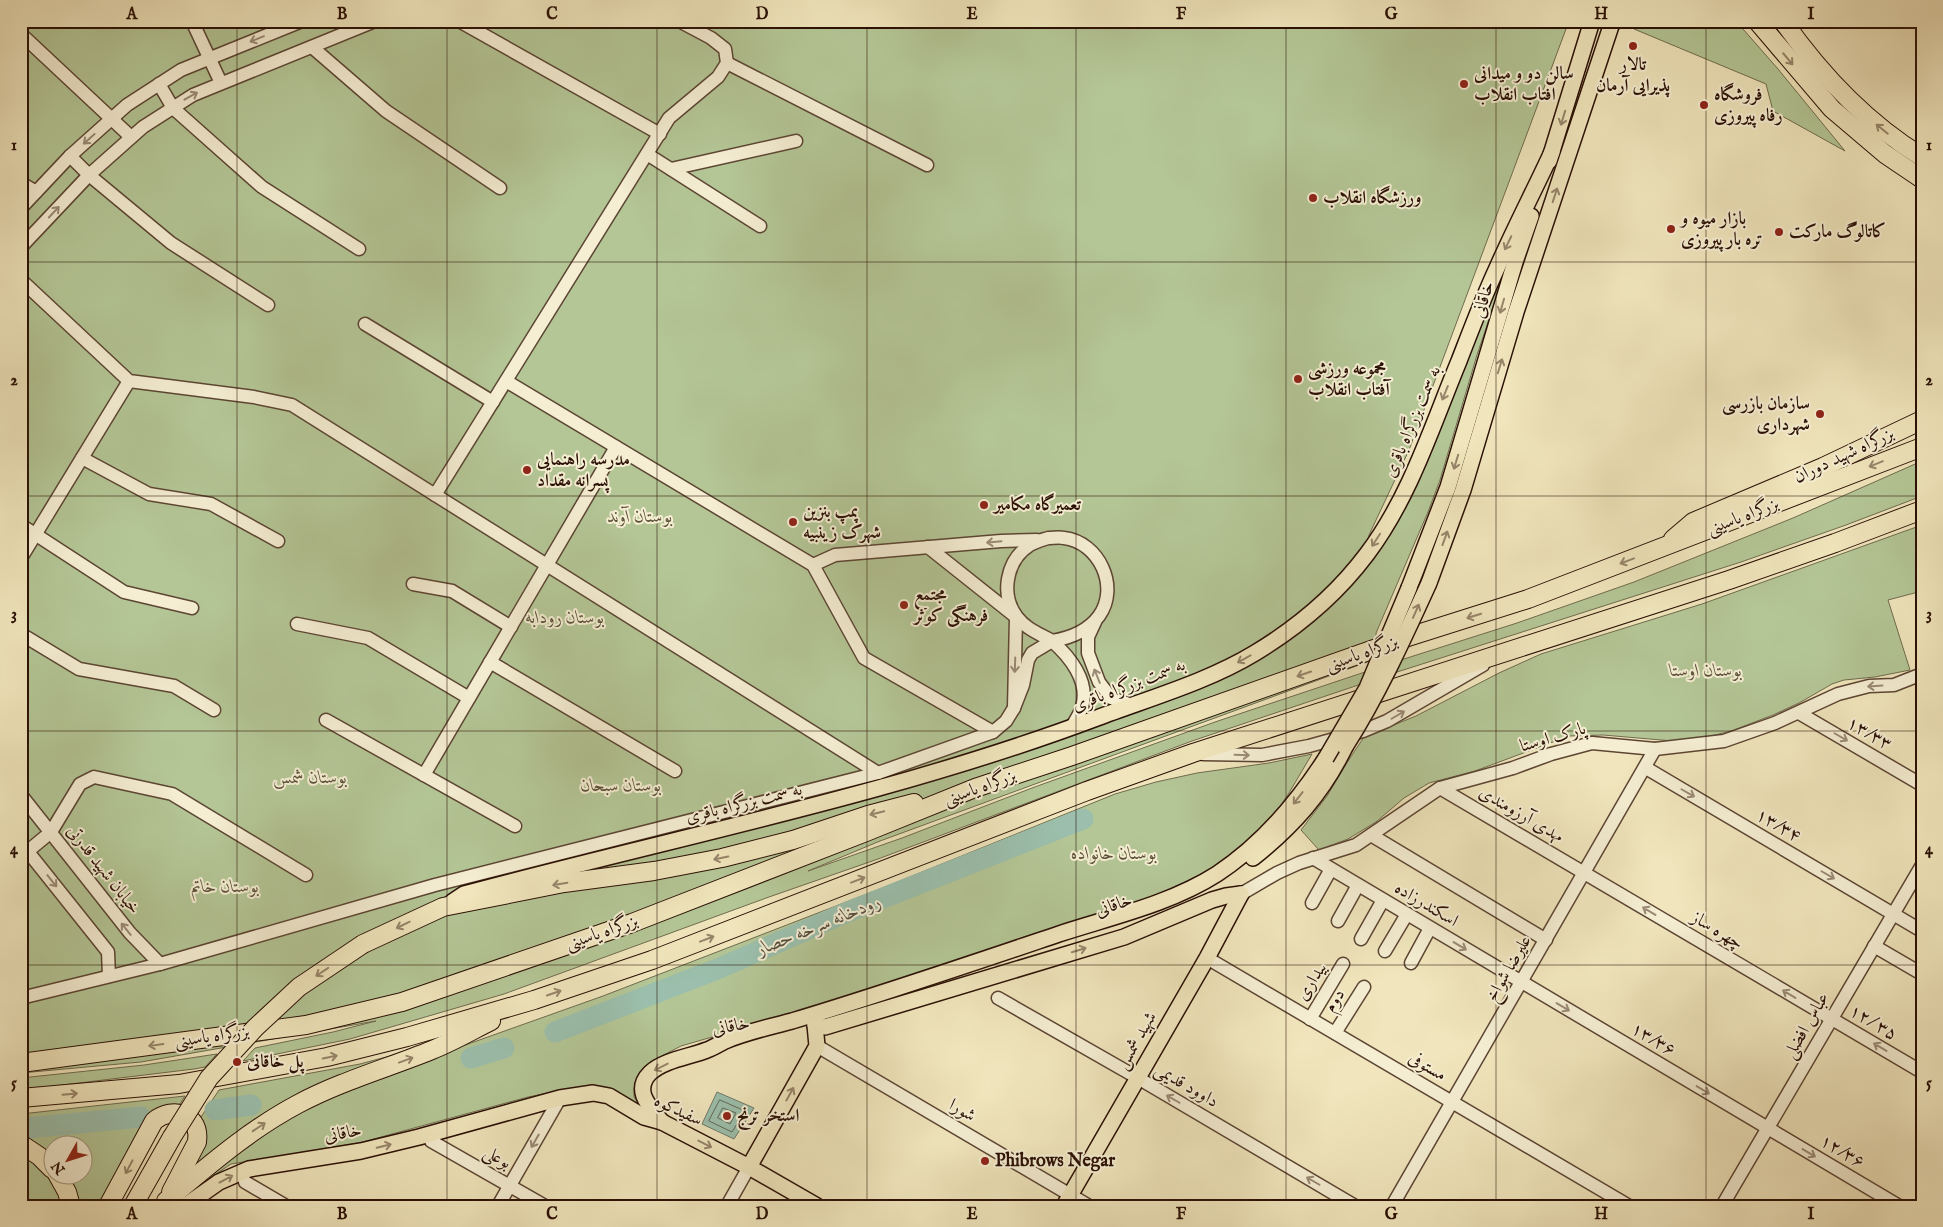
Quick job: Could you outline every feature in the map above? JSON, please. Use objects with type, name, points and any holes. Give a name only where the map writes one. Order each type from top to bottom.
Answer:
[{"type":"highway","points":[[1757,21],[1832,109],[1878,148],[1922,179]]},
{"type":"highway","points":[[1783,21],[1842,95],[1885,132],[1922,157]]},
{"type":"highway","name":"بزرگراه شهید دوران","points":[[1662,548],[1693,522],[1822,467],[1922,420]]},
{"type":"highway","name":"بزرگراه یاسینی","points":[[21,1064],[306,1025],[402,1002],[632,923],[975,788],[1408,637],[1528,599],[1922,447]]},
{"type":"highway","points":[[21,1098],[179,1084],[327,1058],[398,1040],[534,1000],[652,960],[1086,791],[1193,753],[1766,567],[1922,510]]},
{"type":"highway","points":[[133,1206],[172,1137],[209,1078],[255,1028],[300,987],[363,944],[443,907],[555,885],[654,871],[722,858],[793,840],[868,815],[975,788]]},
{"type":"highway","points":[[165,1204],[224,1153],[260,1126],[297,1104],[353,1079],[434,1050],[534,1000]]},
{"type":"highway","points":[[108,1206],[154,1121],[166,1114],[182,1114],[191,1120],[196,1127],[198,1134],[197,1142],[165,1204]]},
{"type":"highway","points":[[21,1144],[42,1159]]},
{"type":"highway","points":[[63,1184],[72,1206]]},
{"type":"main road","name":"خاقانی","points":[[706,1050],[726,1040],[817,1013],[1135,910],[1198,885],[1233,863],[1276,824],[1313,779],[1366,688],[1409,588],[1448,487],[1515,262],[1552,152],[1592,22]]},
{"type":"main road","name":"خاقانی","points":[[706,1050],[730,1049],[815,1025],[1153,912],[1202,892],[1237,870],[1272,843],[1297,819],[1319,792],[1335,768],[1364,717],[1395,658],[1429,583],[1463,490],[1516,312],[1613,23]]},
{"type":"main road","name":"به سمت بزرگراه باقری","points":[[443,907],[464,894],[553,870],[866,793],[942,771],[1071,728],[1231,666],[1283,635],[1327,598],[1368,553],[1386,525],[1414,469],[1496,270],[1552,152]]},
{"type":"main road","points":[[749,1167],[817,1046],[815,1025],[825,1027],[1124,937],[1212,900],[1241,894]]},
{"type":"main road","name":"شهید شمس","points":[[1067,1200],[1207,958],[1241,894]]},
{"type":"main road","points":[[662,1122],[643,1098],[641,1090],[644,1080],[651,1072],[670,1062],[706,1050]]},
{"type":"main road","name":"خاقانی","points":[[185,1206],[219,1182],[249,1169],[370,1149],[560,1098],[581,1094],[601,1094]]},
{"type":"main road","name":"سفیدکوه","points":[[601,1094],[621,1102],[644,1116],[662,1122],[749,1167],[817,1206]]},
{"type":"street","points":[[192,21],[221,83]]},
{"type":"street","points":[[21,208],[70,156],[126,105],[181,70],[302,21]]},
{"type":"street","points":[[21,248],[88,175],[143,127],[193,94],[375,21]]},
{"type":"street","points":[[459,21],[660,134]]},
{"type":"street","points":[[436,495],[670,118],[718,77],[727,63],[725,49],[711,38],[679,21]]},
{"type":"street","points":[[21,34],[131,137]]},
{"type":"street","points":[[312,47],[386,111],[500,188]]},
{"type":"street","points":[[727,63],[927,165]]},
{"type":"street","points":[[159,84],[173,108],[262,187],[359,249]]},
{"type":"street","points":[[671,169],[796,142]]},
{"type":"street","points":[[647,154],[760,226]]},
{"type":"street","points":[[70,156],[88,175],[171,243],[268,305]]},
{"type":"street","points":[[21,183],[36,192]]},
{"type":"street","points":[[21,280],[129,381],[254,397],[292,405],[878,773]]},
{"type":"street","points":[[365,324],[494,402]]},
{"type":"street","points":[[21,558],[129,381]]},
{"type":"street","points":[[506,381],[813,565],[864,658],[993,732]]},
{"type":"street","points":[[424,775],[616,447]]},
{"type":"street","points":[[82,458],[149,494],[211,504],[278,541]]},
{"type":"street","points":[[21,525],[124,592],[192,608]]},
{"type":"street","points":[[21,998],[160,964],[435,885],[878,773],[993,732],[1006,721],[1014,708],[1024,685],[1028,660],[1032,653],[1052,641],[1075,635],[1089,627],[1100,614],[1106,600],[1107,583],[1103,567],[1094,554],[1081,543],[1065,538],[1042,540],[1019,554],[1010,568],[1007,585],[1009,602],[1016,617],[1014,708]]},
{"type":"street","points":[[813,565],[835,555],[1001,541],[1042,540]]},
{"type":"street","points":[[928,547],[1028,628],[1052,641],[1071,660],[1084,696],[1083,706],[1071,728]]},
{"type":"street","points":[[413,584],[452,591],[511,627]]},
{"type":"street","points":[[1096,619],[1088,637],[1088,653],[1099,682],[1111,698],[1132,705]]},
{"type":"street","points":[[297,624],[368,638],[469,698]]},
{"type":"street","points":[[21,634],[79,669],[174,686],[214,710]]},
{"type":"street","points":[[1193,753],[1262,755],[1309,746],[1363,731],[1387,721],[1502,654]]},
{"type":"street","points":[[490,662],[675,771]]},
{"type":"street","name":"پارک اوستا","points":[[1241,894],[1277,873],[1313,858],[1356,845],[1440,788],[1513,768],[1551,754],[1592,743],[1655,749],[1724,741],[1798,713],[1838,694],[1869,686],[1894,685],[1922,674]]},
{"type":"street","name":"۱۳/۳۳","points":[[1798,713],[1922,784]]},
{"type":"street","points":[[326,720],[515,826]]},
{"type":"street","name":"علیرضا شواخ","points":[[1392,1206],[1646,768],[1655,749]]},
{"type":"street","name":"۱۳/۳۴","points":[[1646,768],[1922,931]]},
{"type":"street","points":[[109,976],[108,952],[24,847],[50,832],[80,784],[94,777],[172,794],[306,875]]},
{"type":"street","name":"مهدی آرزومندی","points":[[1440,788],[1585,873]]},
{"type":"street","name":"خیابان شهید قدرتی","points":[[21,795],[130,933],[160,964]]},
{"type":"street","points":[[1371,835],[1546,940]]},
{"type":"street","name":"اسکندرزاده","points":[[1313,858],[1522,982]]},
{"type":"street","name":"عباس افضلی","points":[[1722,1206],[1922,865]]},
{"type":"street","points":[[1312,903],[1330,869]]},
{"type":"street","name":"چهره ساز","points":[[1585,873],[1831,1019]]},
{"type":"street","points":[[1338,921],[1358,885]]},
{"type":"street","points":[[1361,939],[1383,900]]},
{"type":"street","points":[[1385,950],[1407,914]]},
{"type":"street","points":[[1411,963],[1430,928]]},
{"type":"street","points":[[1874,946],[1922,974]]},
{"type":"street","name":"مستوفی","points":[[1207,958],[1629,1206]]},
{"type":"street","name":"بیداری","points":[[1310,1019],[1343,964]]},
{"type":"street","name":"۱۳/۳۶","points":[[1522,982],[1767,1128]]},
{"type":"street","name":"دوم","points":[[1335,1033],[1364,988]]},
{"type":"street","name":"داوود قدیمی","points":[[998,998],[1355,1206]]},
{"type":"street","name":"۱۲/ ۳۵","points":[[1831,1019],[1922,1072]]},
{"type":"street","name":"شورا","points":[[817,1046],[1067,1200],[1089,1206]]},
{"type":"street","points":[[498,1206],[560,1098]]},
{"type":"street","name":"۱۲/۳۶","points":[[1767,1128],[1899,1206]]},
{"type":"street","name":"بوعلی","points":[[431,1142],[545,1206]]},
{"type":"street","points":[[727,1206],[749,1167]]},
{"type":"street","points":[[246,1182],[286,1206]]},
{"type":"green space","points":[[21,21],[1569,21],[1409,450],[1369,535],[1371,559],[1486,308],[1520,227],[1477,355],[1440,480],[1376,633],[1378,658],[880,841],[808,871],[1215,722],[1517,623],[1634,582],[1793,518],[1922,461],[1922,496],[1741,562],[1394,673],[1192,741],[878,859],[504,994],[350,1039],[243,1061],[255,1048],[376,1021],[141,1062],[21,1073]]},
{"type":"green space","points":[[1642,21],[1736,21],[1845,151],[1773,111],[1766,84],[1634,29]]},
{"type":"green space","name":"بوستان اوستا","points":[[1922,525],[1922,591],[1888,600],[1910,670],[1875,677],[1844,680],[1832,684],[1773,715],[1731,731],[1699,739],[1673,741],[1603,735],[1569,736],[1475,771],[1429,783],[1404,798],[1376,822],[1348,839],[1319,850],[1301,830],[1327,796],[1364,737],[1416,716],[1499,673],[1541,654],[1702,604]]},
{"type":"green space","name":"بوستان خانواده","points":[[1312,754],[1266,827],[1219,866],[1141,902],[833,1002],[681,1046],[650,1062],[638,1077],[634,1089],[634,1097],[639,1104],[649,1111],[587,1087],[528,1097],[359,1143],[231,1164],[213,1176],[179,1206],[174,1206],[219,1165],[297,1112],[426,1059],[603,996],[880,889],[1115,794],[1197,773],[1269,763]]},
{"type":"green space","points":[[434,1044],[379,1063],[179,1185],[199,1120],[219,1090],[360,1064]]},
{"type":"green space","points":[[217,1054],[205,1067],[21,1090],[21,1078],[144,1065]]},
{"type":"green space","points":[[185,1096],[176,1110],[167,1110],[104,1206],[77,1206],[68,1184],[92,1184],[92,1134],[42,1134],[42,1153],[21,1139],[21,1114]]},
{"type":"green space","points":[[21,1148],[37,1158],[42,1166],[42,1184],[54,1184],[68,1206],[21,1206]]},
{"type":"water","name":"استخر ترنج","points":[[717,1092],[754,1108],[734,1139],[702,1124]]},
{"type":"waterway","name":"رودخانه سرخه حصار","points":[[555,1032],[720,968],[845,913],[1083,819]]},
{"type":"waterway","name":"رودخانه سرخه حصار","points":[[471,1058],[504,1048]]},
{"type":"waterway","name":"رودخانه سرخه حصار","points":[[215,1110],[251,1105]]},
{"type":"waterway","name":"رودخانه سرخه حصار","points":[[27,1128],[141,1117]]},
{"type":"place","name":"تالار پذیرایی آرمان","points":[[1633,46]]},
{"type":"place","name":"سالن دو و میدانی افتاب انقلاب","points":[[1464,84]]},
{"type":"place","name":"فروشگاه رفاه پیروزی","points":[[1704,105]]},
{"type":"place","name":"ورزشگاه انقلاب","points":[[1313,198]]},
{"type":"place","name":"بازار میوه و تره بار پیروزی","points":[[1671,229]]},
{"type":"place","name":"کاتالوگ مارکت","points":[[1779,232]]},
{"type":"place","name":"مجموعه ورزشی آفتاب انقلاب","points":[[1298,379]]},
{"type":"place","name":"سازمان بازرسی شهرداری","points":[[1820,414]]},
{"type":"place","name":"مدرسه راهنمایی پسرانه مقداد","points":[[527,470]]},
{"type":"place","name":"تعمیرگاه مکامیر","points":[[984,505]]},
{"type":"place","name":"پمپ بنزین شهرک زینبیه","points":[[793,522]]},
{"type":"place","name":"مجتمع فرهنگی کوثر","points":[[904,605]]},
{"type":"place","name":"پل خاقانی","points":[[237,1062]]},
{"type":"place","name":"استخر ترنج","points":[[727,1116]]},
{"type":"place","name":"Phibrows Negar","points":[[985,1161]]},
{"type":"park label","name":"بوستان آوند","points":[[640,517]]},
{"type":"park label","name":"بوستان رودابه","points":[[565,618]]},
{"type":"park label","name":"بوستان شمس","points":[[310,778]]},
{"type":"park label","name":"بوستان سبحان","points":[[621,786]]},
{"type":"park label","name":"بوستان خاتم","points":[[225,887]]}]
